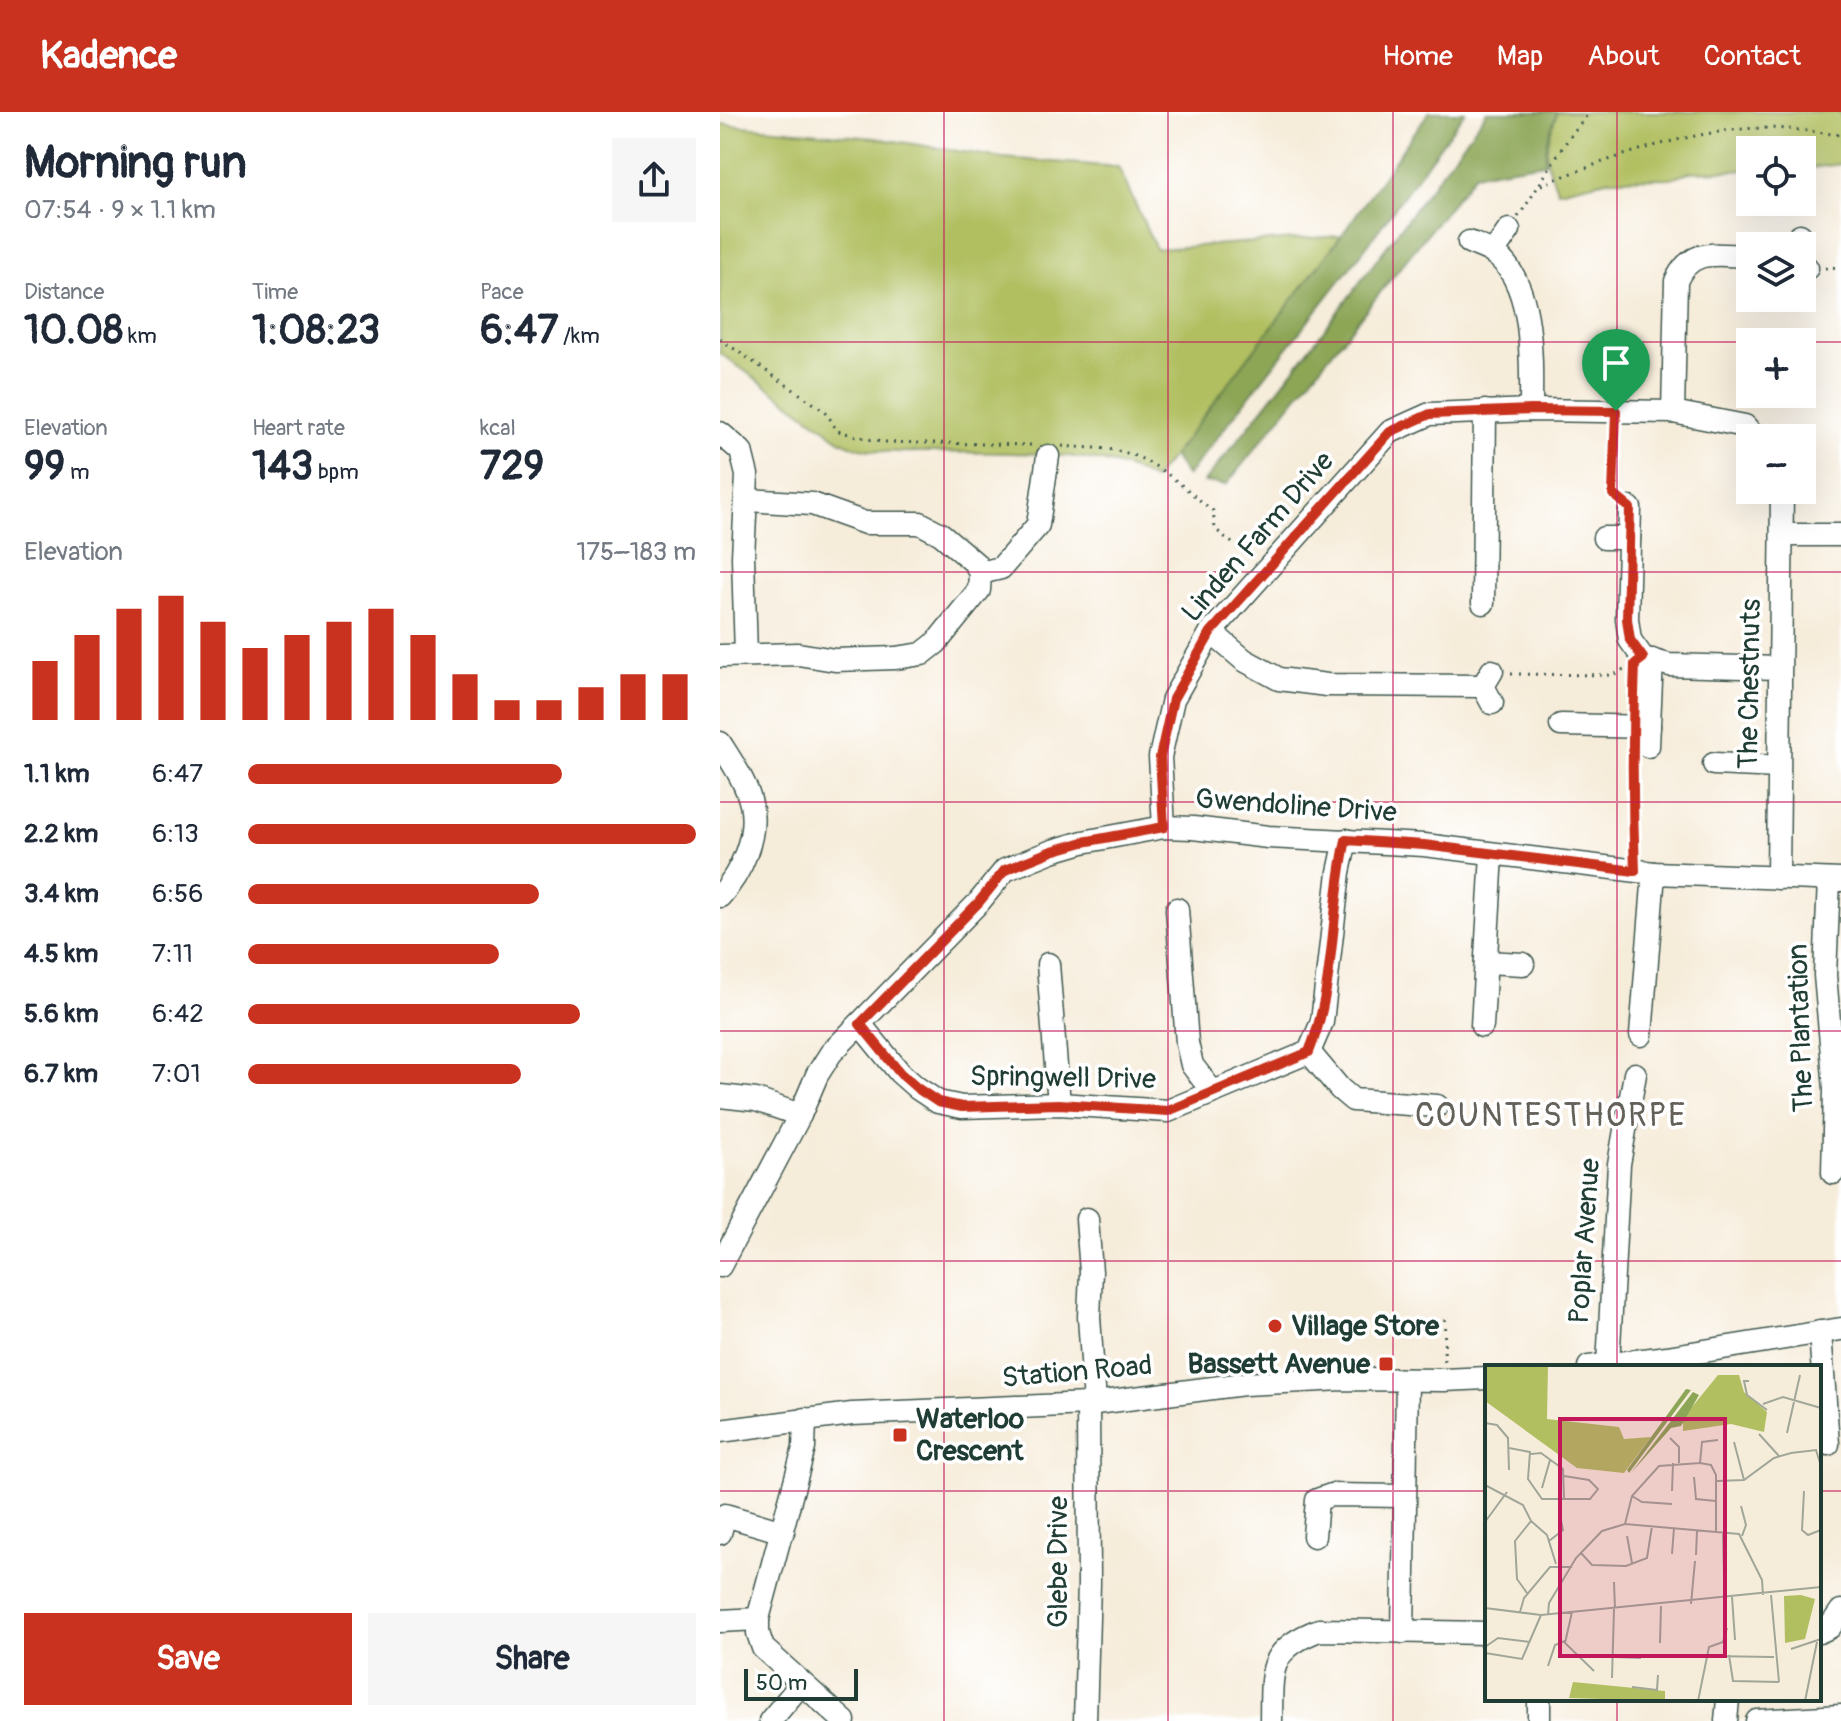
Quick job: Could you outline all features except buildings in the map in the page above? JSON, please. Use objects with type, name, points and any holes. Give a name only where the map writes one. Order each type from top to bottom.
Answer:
[{"type":"street","points":[[1493,253],[1509,230]]},
{"type":"street","points":[[1469,242],[1493,253],[1510,273],[1525,305],[1531,345],[1531,410]]},
{"type":"street","points":[[1673,412],[1676,281],[1683,266],[1697,256],[1736,256]]},
{"type":"street","name":"Linden Farm Drive","points":[[1164,827],[1160,757],[1173,699],[1211,632],[1264,569],[1390,432],[1430,414],[1531,410],[1673,412],[1736,428]]},
{"type":"street","points":[[1483,603],[1485,411]]},
{"type":"street","points":[[720,433],[741,451],[747,475],[743,557],[746,655]]},
{"type":"street","points":[[980,573],[1001,568],[1038,525],[1049,449]]},
{"type":"street","points":[[720,656],[798,654],[835,660],[922,654],[936,643],[979,590],[980,573],[975,563],[941,534],[920,523],[865,523],[812,504],[747,500]]},
{"type":"street","name":"The Chestnuts","points":[[1778,878],[1782,504]]},
{"type":"street","points":[[1630,508],[1627,619],[1630,640],[1648,659],[1669,665],[1779,668]]},
{"type":"street","points":[[1783,535],[1841,535]]},
{"type":"street","points":[[1604,538],[1629,538]]},
{"type":"street","points":[[1211,632],[1244,660],[1279,679],[1327,685],[1489,687]]},
{"type":"street","points":[[1561,725],[1643,733],[1648,659]]},
{"type":"street","points":[[720,896],[743,864],[752,828],[752,806],[729,744]]},
{"type":"street","points":[[1714,764],[1778,767]]},
{"type":"street","name":"Gwendoline Drive","points":[[720,1266],[831,1053],[979,902],[1005,870],[1073,845],[1164,827],[1193,828],[1268,837],[1424,845],[1645,872],[1835,880]]},
{"type":"street","points":[[1346,840],[1339,872],[1322,1022],[1309,1052],[1353,1100],[1413,1114],[1437,1106]]},
{"type":"street","points":[[1482,1026],[1492,854]]},
{"type":"street","points":[[1641,1035],[1655,975],[1645,872]]},
{"type":"street","name":"The Plantation","points":[[1833,1173],[1835,1089],[1825,975],[1835,880]]},
{"type":"street","points":[[1177,909],[1191,951],[1187,1043],[1192,1065],[1212,1091]]},
{"type":"street","points":[[1486,962],[1523,964]]},
{"type":"street","points":[[1048,964],[1039,989],[1059,1104]]},
{"type":"street","name":"Springwell Drive","points":[[860,1024],[900,1073],[938,1102],[962,1107],[1059,1104],[1168,1111],[1309,1052]]},
{"type":"street","name":"Poplar Avenue","points":[[1599,1365],[1619,1164],[1635,1074]]},
{"type":"street","points":[[720,1096],[756,1100],[800,1115]]},
{"type":"street","name":"Glebe Drive","points":[[1085,1721],[1092,1404],[1091,1272],[1087,1219]]},
{"type":"street","points":[[1606,1365],[1830,1331],[1828,1444]]},
{"type":"street","name":"Station Road","points":[[720,1431],[852,1414],[1092,1404],[1244,1384],[1342,1379],[1485,1378]]},
{"type":"street","points":[[1403,1632],[1407,1380]]},
{"type":"street","points":[[805,1419],[804,1448],[758,1619],[758,1633],[763,1648],[844,1721]]},
{"type":"street","points":[[1314,1536],[1317,1500],[1331,1495],[1403,1496]]},
{"type":"street","points":[[720,1533],[725,1515],[783,1532]]},
{"type":"street","points":[[1821,1631],[1830,1627],[1841,1611]]},
{"type":"street","points":[[720,1621],[758,1619]]},
{"type":"street","points":[[1271,1721],[1273,1670],[1282,1651],[1301,1637],[1319,1630],[1485,1633]]},
{"type":"street","points":[[770,1721],[801,1684]]},
{"type":"street","points":[[1726,1721],[1728,1701]]},
{"type":"street","points":[[1757,1721],[1841,1716]]},
{"type":"path","points":[[1509,230],[1541,185],[1565,143],[1590,112]]},
{"type":"path","points":[[1541,185],[1639,151],[1741,129],[1769,128],[1841,135]]},
{"type":"path","points":[[720,339],[826,412],[837,431],[881,442],[1118,451],[1141,458],[1162,470],[1213,511],[1215,529],[1264,569]]},
{"type":"path","points":[[1616,411],[1613,494],[1630,508]]},
{"type":"path","points":[[1489,687],[1500,674],[1613,675],[1648,659]]},
{"type":"path","points":[[1643,733],[1632,799],[1645,872]]},
{"type":"path","points":[[1444,1380],[1445,1313]]},
{"type":"green space","points":[[1429,112],[1465,112],[1363,251],[1187,476],[1173,456],[1341,236]]},
{"type":"green space","points":[[1487,112],[1557,112],[1547,142],[1545,163],[1475,174],[1226,485],[1204,482],[1313,345]]},
{"type":"green space","points":[[1557,112],[1841,112],[1841,164],[1816,167],[1816,136],[1736,136],[1736,170],[1689,172],[1671,178],[1611,179],[1558,191],[1547,160]]},
{"type":"green space","points":[[720,124],[875,138],[1002,158],[1118,167],[1156,249],[1341,236],[1263,345],[1153,480],[1131,469],[1077,457],[876,451],[837,438],[720,353]]},
{"type":"place","name":"Village Store","points":[[1275,1326]]},
{"type":"place","name":"Bassett Avenue","points":[[1386,1364]]},
{"type":"place","name":"Waterloo Crescent","points":[[900,1435]]},
{"type":"district","name":"COUNTESTHORPE","points":[[1551,1116]]},
{"type":"route","points":[[1616,411],[1613,494],[1630,508],[1627,619],[1630,640],[1643,658],[1635,664],[1632,727],[1635,871],[1424,845],[1346,840],[1339,872],[1322,1022],[1309,1052],[1168,1111],[1059,1104],[962,1107],[938,1102],[900,1073],[860,1024],[979,902],[1005,870],[1083,842],[1164,827],[1160,757],[1173,699],[1211,632],[1264,569],[1390,432],[1430,414],[1616,411]]}]
